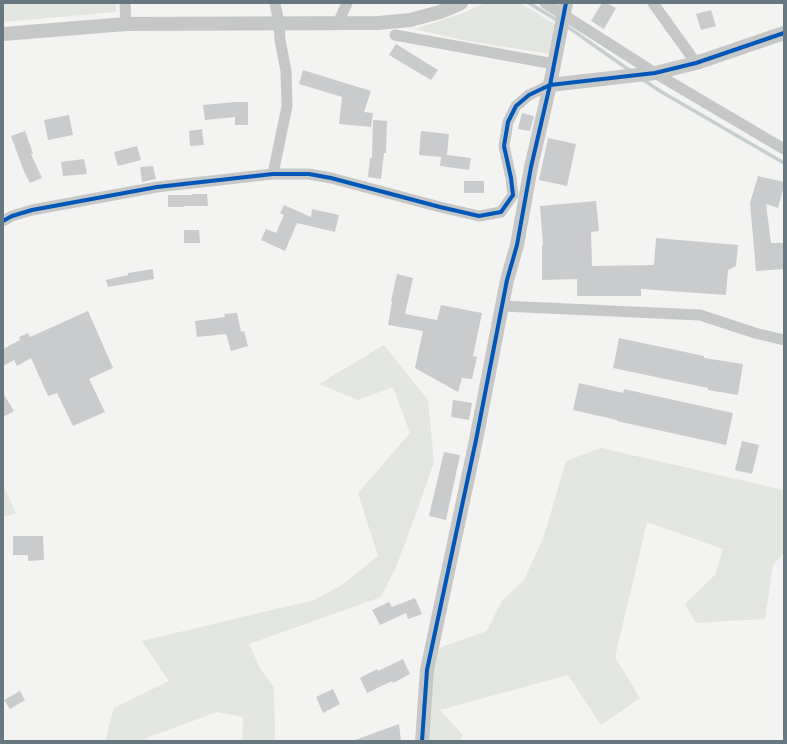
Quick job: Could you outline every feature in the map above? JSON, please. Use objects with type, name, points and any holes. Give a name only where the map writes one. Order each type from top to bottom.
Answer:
[{"type":"street","points":[[125,3],[126,24]]},
{"type":"street","points":[[273,174],[287,106],[286,71],[275,3]]},
{"type":"street","points":[[338,23],[347,3]]},
{"type":"street","points":[[3,34],[126,24],[378,23],[410,20],[440,12],[461,3]]},
{"type":"street","points":[[545,3],[652,73],[784,149]]},
{"type":"street","points":[[653,3],[696,63]]},
{"type":"street","points":[[422,741],[427,670],[476,440],[507,280],[517,245],[531,167],[550,85],[563,16]]},
{"type":"street","points":[[3,221],[12,216],[32,210],[156,187],[273,174],[309,174],[331,178],[479,216],[501,212],[513,195],[504,146],[508,122],[516,106],[529,95],[550,85],[652,73],[696,63],[784,33]]},
{"type":"street","points":[[395,35],[554,64]]},
{"type":"street","points":[[502,306],[700,314],[755,333],[784,340]]},
{"type":"shaded area","points":[[3,3],[116,3],[116,12],[3,22]]},
{"type":"shaded area","points":[[485,3],[520,3],[556,25],[551,54],[462,40],[415,29],[461,14]]},
{"type":"shaded area","points":[[384,345],[428,400],[434,462],[396,567],[381,597],[249,644],[260,668],[274,688],[275,741],[242,741],[243,717],[217,712],[141,741],[106,741],[114,708],[169,681],[142,641],[314,600],[342,585],[378,556],[358,493],[410,433],[393,387],[358,400],[319,384]]},
{"type":"shaded area","points":[[601,448],[784,490],[784,553],[773,565],[765,619],[696,623],[685,604],[715,575],[723,549],[647,522],[615,657],[640,698],[601,725],[568,675],[440,710],[463,735],[459,741],[428,741],[436,649],[487,631],[502,601],[524,580],[544,536],[566,461]]},
{"type":"shaded area","points":[[3,485],[16,513],[3,517]]},
{"type":"building","points":[[602,3],[606,3],[616,8],[604,29],[591,21]]},
{"type":"building","points":[[711,10],[716,26],[701,30],[696,14]]},
{"type":"building","points":[[396,44],[438,70],[431,80],[389,55]]},
{"type":"building","points":[[303,70],[371,91],[364,112],[373,113],[371,127],[339,124],[342,97],[299,84]]},
{"type":"building","points":[[248,102],[248,125],[235,125],[235,117],[205,120],[203,105]]},
{"type":"building","points":[[522,113],[534,116],[530,131],[518,129]]},
{"type":"building","points":[[69,115],[73,135],[48,140],[44,120]]},
{"type":"building","points":[[373,120],[387,121],[386,153],[384,153],[381,179],[368,177],[370,158],[372,158]]},
{"type":"building","points":[[202,129],[204,145],[190,146],[189,131]]},
{"type":"building","points":[[25,131],[33,153],[31,154],[42,178],[30,183],[23,169],[11,136]]},
{"type":"building","points":[[421,131],[449,134],[447,155],[471,158],[469,170],[440,166],[441,157],[419,155]]},
{"type":"building","points":[[548,138],[576,144],[567,186],[539,180]]},
{"type":"building","points":[[137,146],[141,160],[118,166],[114,152]]},
{"type":"building","points":[[84,159],[87,174],[63,176],[61,162]]},
{"type":"building","points":[[153,166],[156,179],[142,182],[140,167]]},
{"type":"building","points":[[758,176],[784,182],[778,208],[766,204],[771,243],[784,243],[784,269],[756,271],[750,203]]},
{"type":"building","points":[[464,181],[484,181],[484,193],[464,193]]},
{"type":"building","points":[[207,194],[208,206],[168,207],[168,195]]},
{"type":"building","points":[[596,201],[599,231],[591,232],[592,266],[654,265],[656,238],[738,245],[736,266],[728,270],[726,295],[641,289],[641,296],[577,296],[577,279],[542,280],[543,245],[540,206]]},
{"type":"building","points":[[284,205],[311,217],[312,209],[339,215],[335,232],[297,223],[285,251],[261,240],[266,229],[276,233],[284,215],[280,213]]},
{"type":"building","points":[[184,230],[199,230],[200,243],[184,243]]},
{"type":"building","points":[[153,269],[154,279],[108,287],[106,280],[128,275],[128,273]]},
{"type":"building","points":[[397,274],[413,278],[405,314],[437,320],[441,305],[482,313],[473,356],[477,357],[472,379],[462,378],[458,392],[415,368],[423,331],[388,325],[391,301]]},
{"type":"building","points":[[88,311],[113,368],[89,379],[105,412],[73,426],[57,393],[48,396],[31,358],[17,366],[14,360],[3,366],[3,349],[20,340],[19,337],[28,333],[30,337]]},
{"type":"building","points":[[237,313],[241,332],[244,331],[248,346],[231,351],[226,334],[197,337],[195,321],[225,317],[224,314]]},
{"type":"building","points":[[619,338],[704,356],[704,358],[743,364],[738,395],[708,390],[708,388],[613,368]]},
{"type":"building","points":[[579,383],[623,393],[624,389],[733,413],[726,445],[573,410]]},
{"type":"building","points":[[3,393],[14,411],[3,417]]},
{"type":"building","points":[[453,400],[472,403],[469,420],[451,417]]},
{"type":"building","points":[[742,441],[759,445],[752,474],[735,470]]},
{"type":"building","points":[[444,452],[460,455],[446,520],[429,516]]},
{"type":"building","points":[[13,536],[43,536],[44,560],[28,561],[28,555],[13,555]]},
{"type":"building","points":[[415,598],[422,614],[408,619],[406,613],[380,625],[372,610],[389,602],[392,607]]},
{"type":"building","points":[[403,659],[410,674],[393,683],[392,681],[367,693],[360,678],[377,669],[378,671]]},
{"type":"building","points":[[333,689],[340,704],[323,713],[316,697]]},
{"type":"building","points":[[20,691],[25,700],[10,709],[4,700]]},
{"type":"building","points":[[399,724],[401,741],[355,741],[355,740]]},
{"type":"waterway","points":[[529,3],[560,22]]},
{"type":"waterway","points":[[565,25],[632,72]]},
{"type":"waterway","points":[[642,79],[784,163]]},
{"type":"cycle path","points":[[422,741],[427,670],[476,440],[507,280],[517,245],[531,167],[550,85],[566,3]]},
{"type":"cycle path","points":[[3,221],[12,216],[32,210],[157,187],[273,174],[309,174],[331,178],[479,216],[501,212],[513,195],[504,146],[508,122],[516,106],[529,95],[550,85],[655,73],[696,63],[784,33]]}]
